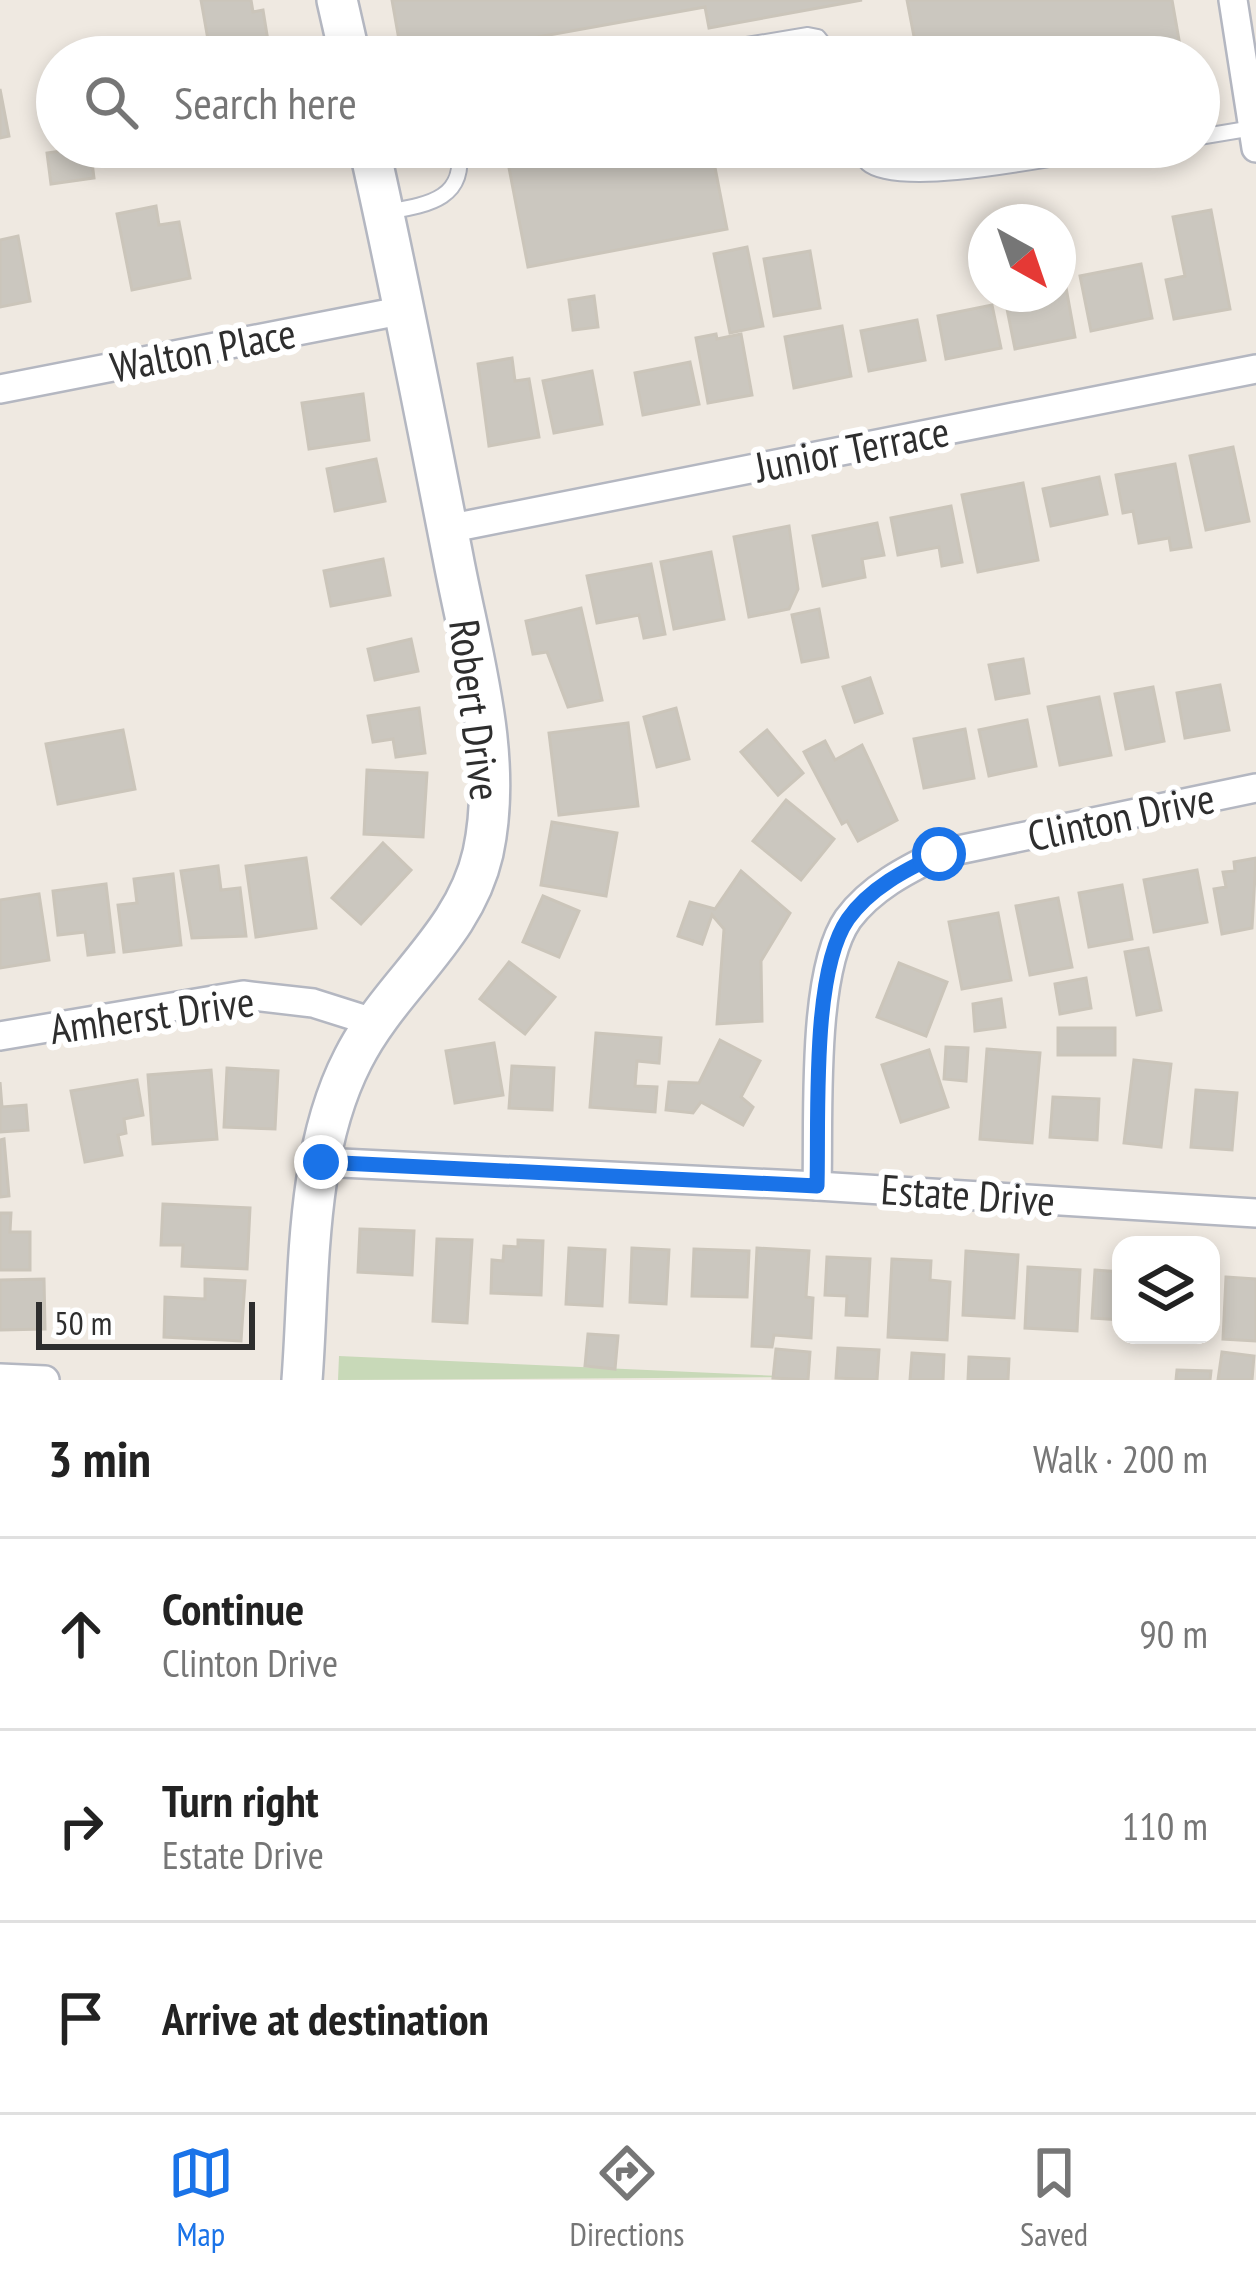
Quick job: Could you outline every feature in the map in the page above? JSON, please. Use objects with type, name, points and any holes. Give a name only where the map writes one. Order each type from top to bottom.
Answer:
[{"type":"street","points":[[337,0],[345,36]]},
{"type":"street","points":[[1233,0],[1252,96],[1255,138]]},
{"type":"street","name":"Robert Drive","points":[[302,1380],[321,1162],[332,1112],[373,1022],[448,933],[466,902],[482,858],[489,817],[486,731],[374,168]]},
{"type":"street","name":"Walton Place","points":[[0,389],[405,310]]},
{"type":"street","name":"Junior Terrace","points":[[447,529],[1256,368]]},
{"type":"street","name":"Clinton Drive","points":[[817,1186],[824,985],[832,952],[848,920],[870,895],[939,854],[1256,788]]},
{"type":"street","name":"Amherst Drive","points":[[0,1036],[243,995],[314,1003],[373,1022]]},
{"type":"street","name":"Estate Drive","points":[[321,1162],[1256,1213]]},
{"type":"street","points":[[0,1378],[45,1380]]},
{"type":"lane","points":[[1220,137],[1255,138]]},
{"type":"lane","points":[[384,213],[436,201],[448,193],[458,168]]},
{"type":"lane","points":[[877,168],[914,175],[992,168]]},
{"type":"green space","points":[[339,1356],[801,1377],[338,1380]]},
{"type":"building","points":[[201,0],[251,0],[253,12],[263,10],[267,36],[207,36]]},
{"type":"building","points":[[392,0],[862,0],[709,28],[705,7],[543,36],[398,36]]},
{"type":"building","points":[[907,0],[1172,0],[1178,36],[914,36]]},
{"type":"building","points":[[0,89],[9,136],[0,138]]},
{"type":"building","points":[[49,168],[93,168],[94,178],[51,184]]},
{"type":"building","points":[[509,168],[715,168],[727,229],[528,267]]},
{"type":"building","points":[[156,206],[159,225],[179,222],[190,278],[132,290],[117,214]]},
{"type":"building","points":[[1211,210],[1230,309],[1174,319],[1166,280],[1185,276],[1173,217]]},
{"type":"building","points":[[18,236],[30,301],[0,307],[0,240]]},
{"type":"building","points":[[747,247],[763,326],[730,333],[714,254]]},
{"type":"building","points":[[810,251],[820,308],[774,316],[764,259]]},
{"type":"building","points":[[1141,264],[1152,318],[1091,331],[1080,276]]},
{"type":"building","points":[[594,296],[598,327],[573,330],[569,300]]},
{"type":"building","points":[[968,310],[993,312],[1001,348],[946,359],[938,316]]},
{"type":"building","points":[[1008,312],[1070,312],[1075,337],[1015,349]]},
{"type":"building","points":[[917,320],[925,360],[869,371],[861,331]]},
{"type":"building","points":[[842,326],[851,376],[794,388],[785,337]]},
{"type":"building","points":[[716,334],[717,339],[741,334],[752,395],[708,403],[696,338]]},
{"type":"building","points":[[512,358],[515,381],[529,379],[539,437],[489,446],[478,364]]},
{"type":"building","points":[[690,362],[699,404],[643,415],[635,373]]},
{"type":"building","points":[[592,371],[602,424],[554,433],[543,381]]},
{"type":"building","points":[[363,394],[369,440],[309,449],[302,403]]},
{"type":"building","points":[[1233,447],[1249,521],[1206,530],[1190,456]]},
{"type":"building","points":[[376,459],[385,501],[335,511],[327,469]]},
{"type":"building","points":[[1175,464],[1191,547],[1171,550],[1169,538],[1139,543],[1133,511],[1123,513],[1116,475]]},
{"type":"building","points":[[1099,477],[1107,514],[1051,526],[1043,489]]},
{"type":"building","points":[[1023,483],[1038,560],[978,572],[962,495]]},
{"type":"building","points":[[951,506],[962,562],[942,566],[939,547],[898,555],[891,518]]},
{"type":"building","points":[[877,523],[884,555],[862,559],[865,577],[823,586],[813,536]]},
{"type":"building","points":[[789,526],[798,589],[789,609],[749,617],[734,537]]},
{"type":"building","points":[[711,552],[724,619],[674,629],[661,562]]},
{"type":"building","points":[[383,559],[390,595],[331,606],[324,571]]},
{"type":"building","points":[[651,564],[665,634],[644,638],[639,615],[597,623],[587,576]]},
{"type":"building","points":[[581,608],[602,700],[568,707],[547,652],[533,654],[526,621]]},
{"type":"building","points":[[819,609],[828,657],[802,662],[792,615]]},
{"type":"building","points":[[411,639],[418,671],[375,680],[368,649]]},
{"type":"building","points":[[1023,659],[1029,693],[996,699],[989,665]]},
{"type":"building","points":[[870,678],[882,713],[855,722],[843,687]]},
{"type":"building","points":[[1220,685],[1229,730],[1185,738],[1177,693]]},
{"type":"building","points":[[1153,687],[1164,741],[1126,749],[1115,694]]},
{"type":"building","points":[[1099,697],[1111,755],[1060,765],[1048,707]]},
{"type":"building","points":[[419,708],[425,753],[396,757],[393,739],[373,742],[368,716]]},
{"type":"building","points":[[676,708],[689,759],[657,767],[644,717]]},
{"type":"building","points":[[1027,720],[1036,766],[989,776],[979,730]]},
{"type":"building","points":[[628,723],[638,806],[559,815],[549,733]]},
{"type":"building","points":[[965,729],[974,778],[924,788],[914,739]]},
{"type":"building","points":[[123,730],[135,789],[58,804],[46,744]]},
{"type":"building","points":[[767,730],[803,773],[778,795],[741,752]]},
{"type":"building","points":[[825,741],[835,760],[862,745],[897,820],[858,841],[847,821],[842,824],[804,752]]},
{"type":"building","points":[[367,770],[427,773],[423,837],[364,834]]},
{"type":"building","points":[[786,800],[834,839],[801,880],[753,841]]},
{"type":"building","points":[[552,822],[617,833],[606,896],[541,885]]},
{"type":"building","points":[[383,843],[411,870],[361,924],[332,898]]},
{"type":"building","points":[[306,858],[316,928],[256,937],[246,866]]},
{"type":"building","points":[[1256,858],[1252,928],[1222,934],[1214,889],[1226,887],[1223,872],[1235,871],[1234,862]]},
{"type":"building","points":[[218,866],[221,890],[240,888],[246,936],[192,938],[181,871]]},
{"type":"building","points":[[1197,870],[1207,922],[1154,932],[1144,880]]},
{"type":"building","points":[[741,871],[790,913],[761,961],[762,1021],[717,1024],[724,929],[712,915],[702,944],[678,936],[690,902],[715,909]]},
{"type":"building","points":[[173,874],[181,945],[124,952],[118,905],[137,903],[134,879]]},
{"type":"building","points":[[106,884],[114,952],[88,955],[85,932],[58,935],[53,891]]},
{"type":"building","points":[[1122,885],[1132,939],[1089,947],[1079,893]]},
{"type":"building","points":[[39,894],[49,960],[0,968],[0,900]]},
{"type":"building","points":[[543,896],[579,911],[559,957],[523,942]]},
{"type":"building","points":[[1058,898],[1072,967],[1030,975],[1016,906]]},
{"type":"building","points":[[998,913],[1011,980],[962,989],[949,922]]},
{"type":"building","points":[[1148,948],[1161,1010],[1137,1015],[1125,952]]},
{"type":"building","points":[[509,962],[555,997],[525,1034],[480,999]]},
{"type":"building","points":[[899,963],[947,982],[926,1036],[877,1017]]},
{"type":"building","points":[[1086,978],[1091,1008],[1060,1014],[1055,984]]},
{"type":"building","points":[[1001,999],[1005,1027],[975,1031],[973,1004]]},
{"type":"building","points":[[1058,1028],[1115,1028],[1115,1055],[1058,1055]]},
{"type":"building","points":[[596,1033],[661,1038],[659,1063],[637,1061],[635,1086],[657,1087],[655,1112],[590,1107]]},
{"type":"building","points":[[720,1040],[760,1061],[741,1097],[753,1107],[743,1125],[701,1102],[693,1113],[666,1110],[669,1082],[699,1083]]},
{"type":"building","points":[[494,1043],[503,1095],[455,1103],[446,1051]]},
{"type":"building","points":[[946,1047],[968,1048],[966,1081],[944,1079]]},
{"type":"building","points":[[987,1049],[1040,1053],[1032,1143],[980,1139]]},
{"type":"building","points":[[929,1050],[948,1107],[901,1122],[882,1065]]},
{"type":"building","points":[[1134,1060],[1171,1064],[1161,1147],[1124,1143]]},
{"type":"building","points":[[512,1066],[554,1068],[552,1110],[509,1108]]},
{"type":"building","points":[[227,1068],[278,1071],[275,1129],[224,1127]]},
{"type":"building","points":[[211,1070],[217,1139],[153,1144],[148,1075]]},
{"type":"building","points":[[137,1080],[143,1115],[124,1119],[126,1133],[118,1135],[122,1155],[85,1162],[71,1091]]},
{"type":"building","points":[[0,1082],[2,1107],[26,1105],[28,1130],[0,1132]]},
{"type":"building","points":[[1196,1090],[1237,1093],[1232,1150],[1191,1147]]},
{"type":"building","points":[[1053,1097],[1099,1099],[1097,1140],[1050,1137]]},
{"type":"building","points":[[4,1139],[9,1196],[0,1197],[0,1140]]},
{"type":"building","points":[[163,1204],[250,1208],[247,1269],[182,1266],[183,1245],[161,1245]]},
{"type":"building","points":[[0,1213],[11,1213],[10,1232],[30,1232],[30,1270],[0,1270]]},
{"type":"building","points":[[360,1229],[414,1231],[412,1275],[358,1272]]},
{"type":"building","points":[[437,1239],[472,1240],[467,1323],[433,1321]]},
{"type":"building","points":[[518,1240],[543,1241],[541,1295],[491,1293],[492,1260],[503,1261],[504,1246],[518,1247]]},
{"type":"building","points":[[569,1248],[605,1250],[602,1306],[566,1304]]},
{"type":"building","points":[[632,1248],[669,1250],[666,1304],[630,1302]]},
{"type":"building","points":[[757,1248],[809,1251],[806,1297],[813,1298],[811,1338],[774,1335],[772,1347],[752,1346]]},
{"type":"building","points":[[694,1249],[749,1251],[747,1297],[692,1296]]},
{"type":"building","points":[[966,1251],[1018,1255],[1014,1318],[963,1315]]},
{"type":"building","points":[[827,1257],[870,1259],[867,1316],[846,1315],[847,1296],[825,1295]]},
{"type":"building","points":[[892,1259],[931,1261],[930,1280],[950,1282],[947,1340],[888,1337]]},
{"type":"building","points":[[1028,1267],[1080,1270],[1077,1331],[1025,1328]]},
{"type":"building","points":[[1095,1270],[1112,1271],[1112,1319],[1092,1318]]},
{"type":"building","points":[[1226,1277],[1256,1279],[1256,1341],[1223,1339]]},
{"type":"building","points":[[44,1279],[45,1329],[0,1330],[0,1280]]},
{"type":"building","points":[[205,1279],[245,1281],[241,1341],[164,1337],[165,1297],[205,1299]]},
{"type":"building","points":[[588,1334],[618,1336],[615,1369],[585,1366]]},
{"type":"building","points":[[838,1348],[879,1350],[877,1380],[836,1378]]},
{"type":"building","points":[[776,1349],[810,1352],[808,1380],[773,1378]]},
{"type":"building","points":[[1222,1352],[1254,1356],[1252,1380],[1218,1380]]},
{"type":"building","points":[[912,1353],[944,1355],[943,1380],[910,1380]]},
{"type":"building","points":[[969,1357],[1009,1359],[1008,1380],[968,1380]]},
{"type":"building","points":[[1177,1370],[1211,1371],[1210,1380],[1176,1380]]},
{"type":"route","points":[[321,1162],[817,1186],[824,985],[832,952],[848,920],[870,895],[939,854]]}]
